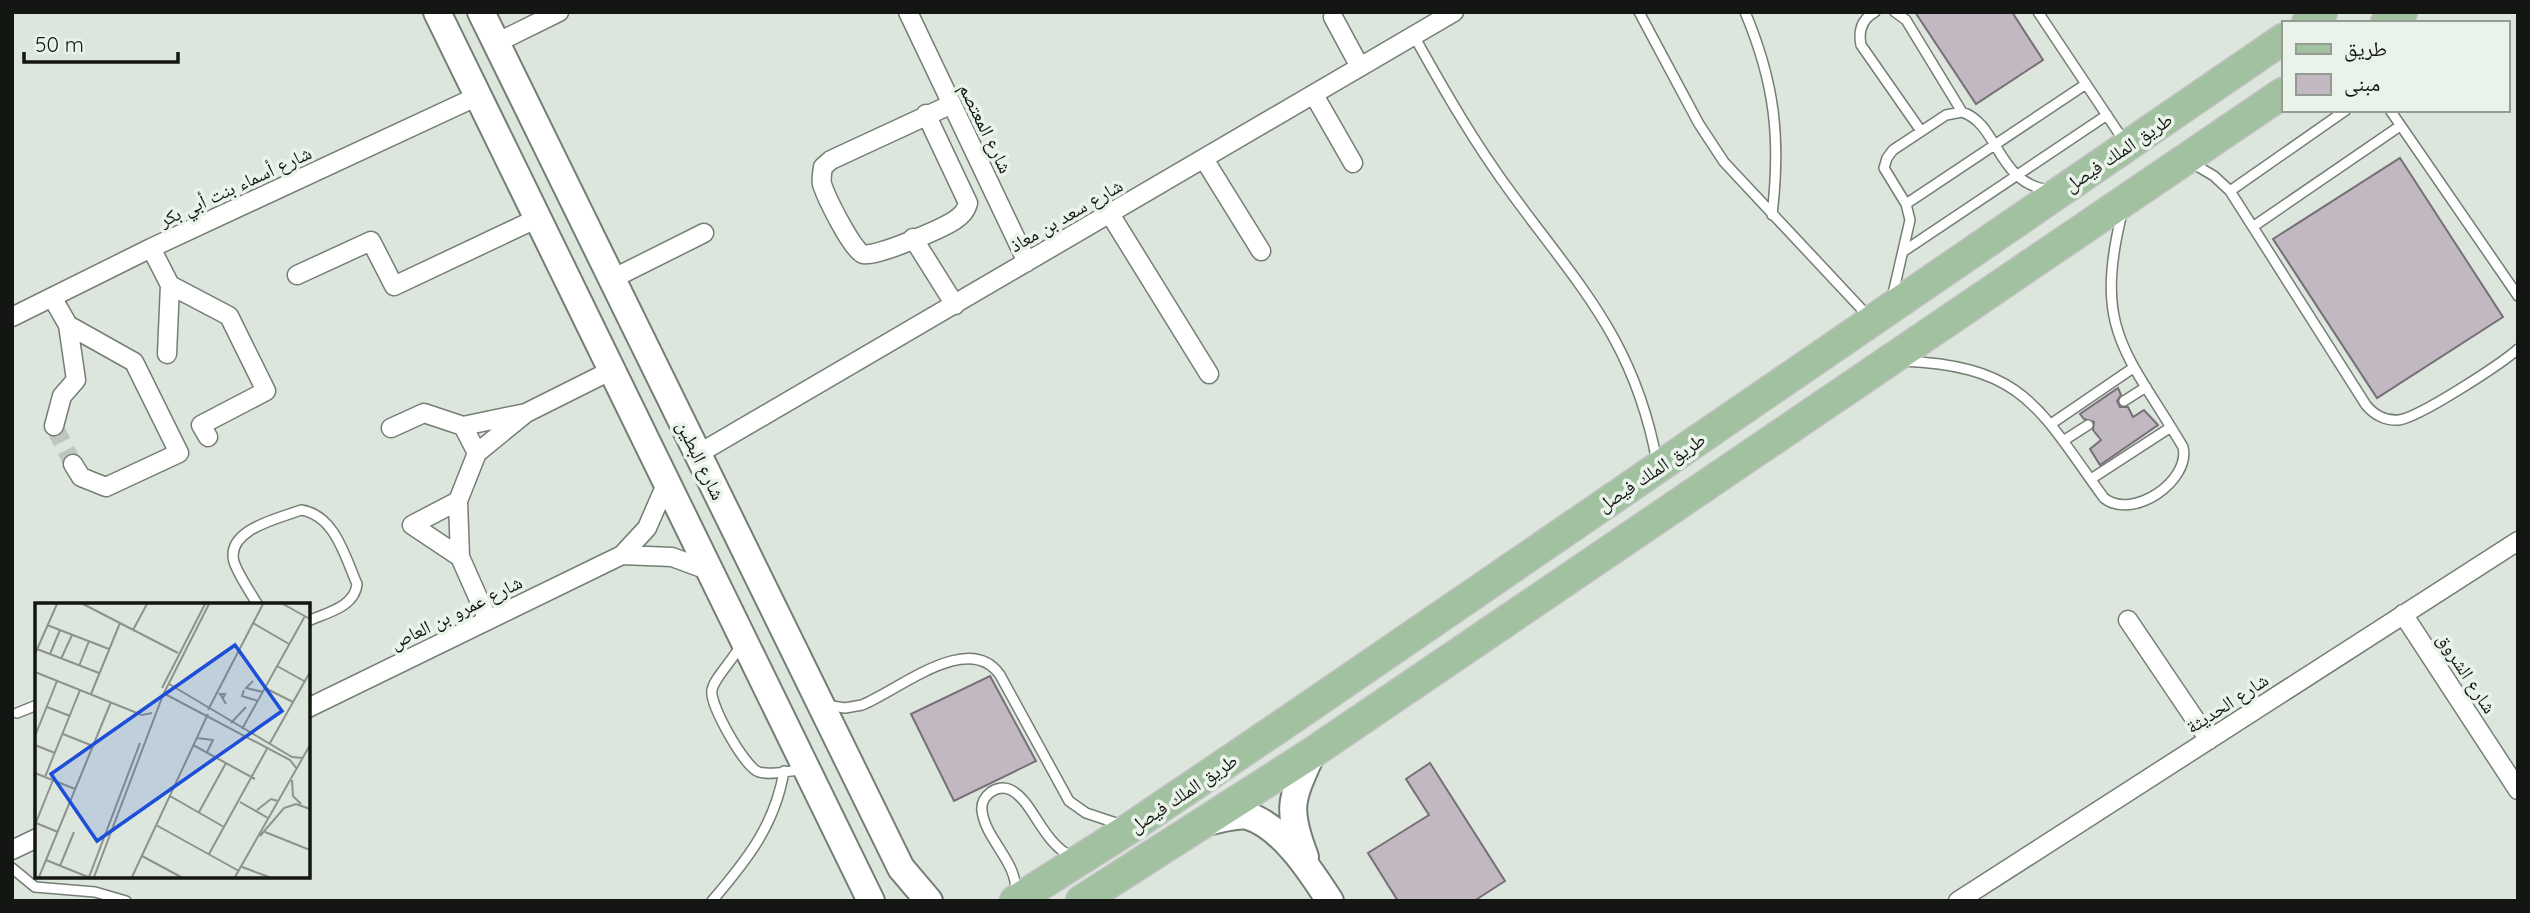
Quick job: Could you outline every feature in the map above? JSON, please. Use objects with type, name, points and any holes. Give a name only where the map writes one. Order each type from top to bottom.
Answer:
[{"type":"main road","name":"طريق الملك فيصل","points":[[1015,901],[1130,828],[2282,40]]},
{"type":"main road","name":"طريق الملك فيصل","points":[[1081,901],[1312,753],[2282,94]]},
{"type":"street","points":[[437,12],[744,640],[796,771],[871,901]]},
{"type":"street","name":"شارع البطين","points":[[481,12],[901,868],[929,901]]},
{"type":"street","points":[[496,43],[559,12]]},
{"type":"street","name":"شارع المعتصم","points":[[908,12],[1027,262]]},
{"type":"street","name":"شارع سعد بن معاذ","points":[[698,454],[1454,12]]},
{"type":"street","points":[[1333,17],[1360,68]]},
{"type":"street","points":[[1314,95],[1353,163]]},
{"type":"street","name":"شارع أسماء بنت أبي بكر","points":[[12,317],[151,248],[478,96]]},
{"type":"street","points":[[926,114],[968,203],[965,212],[954,221],[871,255],[861,254],[852,244],[822,182],[823,167],[831,160],[926,114],[952,104]]},
{"type":"street","points":[[1204,159],[1261,251]]},
{"type":"street","points":[[1110,214],[1209,374]]},
{"type":"street","points":[[297,275],[370,241],[394,286],[538,218]]},
{"type":"street","points":[[561,265],[582,264],[612,279],[704,233]]},
{"type":"street","points":[[913,238],[955,305]]},
{"type":"street","points":[[151,248],[170,285],[167,354]]},
{"type":"street","points":[[170,285],[229,316],[266,391],[201,425],[208,437]]},
{"type":"street","points":[[52,297],[68,325],[76,380],[62,396],[54,426]]},
{"type":"street","points":[[68,325],[134,362],[179,453],[106,487],[81,477],[73,464]]},
{"type":"street","points":[[488,620],[460,557],[458,501],[477,453],[526,413],[612,370]]},
{"type":"street","points":[[390,428],[424,413],[463,426],[526,413]]},
{"type":"street","points":[[463,426],[477,453]]},
{"type":"street","name":"شارع عمرو بن العاص","points":[[310,707],[622,555],[647,528],[667,482]]},
{"type":"street","points":[[458,501],[412,525],[460,557]]},
{"type":"street","name":"شارع الحديثة","points":[[1961,900],[2518,541]]},
{"type":"street","name":"شارع عمرو بن العاص","points":[[622,555],[672,557],[710,571]]},
{"type":"street","name":"شارع الشروق","points":[[2403,614],[2518,790]]},
{"type":"street","points":[[2128,620],[2209,740]]},
{"type":"street","points":[[1309,868],[1293,825],[1292,797],[1312,753]]},
{"type":"street","points":[[796,771],[834,775],[851,766]]},
{"type":"street","points":[[1203,822],[1247,816],[1279,835],[1309,868],[1330,901]]},
{"type":"street","points":[[12,850],[35,839]]},
{"type":"lane","points":[[1639,12],[1710,143],[1772,215],[1880,315],[1904,251],[1909,229],[1906,204],[1888,178],[1885,163],[1894,150],[1921,131],[1946,115],[1962,112]]},
{"type":"lane","points":[[1745,12],[1765,61],[1775,112],[1777,166],[1772,215]]},
{"type":"lane","points":[[1875,12],[1863,21],[1861,45],[1921,131]]},
{"type":"lane","points":[[1895,12],[1906,20],[1962,112],[1973,117],[2016,176],[2032,187],[2060,191]]},
{"type":"lane","points":[[2038,12],[2127,146]]},
{"type":"lane","points":[[1414,36],[1480,148],[1612,331],[1645,408],[1658,467]]},
{"type":"lane","points":[[1906,204],[2086,84]]},
{"type":"lane","points":[[2230,191],[2343,112]]},
{"type":"lane","points":[[2391,112],[2518,296]]},
{"type":"lane","points":[[1904,251],[2107,115]]},
{"type":"lane","points":[[2255,226],[2400,126]]},
{"type":"lane","points":[[2185,160],[2214,176],[2230,191],[2255,226],[2365,405],[2377,415],[2392,420],[2415,415],[2518,349]]},
{"type":"lane","points":[[1891,360],[1948,366],[2003,382],[2034,404],[2110,503],[2124,507],[2138,504],[2175,480],[2183,468],[2183,447],[2133,368],[2116,328],[2110,282],[2111,260],[2124,201]]},
{"type":"lane","points":[[2051,424],[2133,368]]},
{"type":"lane","points":[[2124,401],[2146,387]]},
{"type":"lane","points":[[2063,441],[2088,425]]},
{"type":"lane","points":[[2091,479],[2171,427]]},
{"type":"lane","points":[[257,603],[234,562],[238,542],[249,530],[301,510],[309,512],[330,526],[358,584],[357,593],[348,603],[310,620]]},
{"type":"lane","points":[[744,640],[713,686],[713,700],[747,764],[762,773],[796,771]]},
{"type":"lane","points":[[819,702],[836,708],[854,707],[959,657],[982,659],[1000,675],[1069,801],[1086,813],[1130,828]]},
{"type":"lane","points":[[17,713],[35,706]]},
{"type":"lane","points":[[712,901],[761,841],[777,803],[796,771]]},
{"type":"lane","points":[[1015,901],[1013,872],[982,812],[984,799],[994,790],[1006,788],[1017,794],[1050,841],[1080,859]]},
{"type":"lane","points":[[12,868],[35,887],[95,892],[126,901]]},
{"type":"building","points":[[1915,12],[2012,12],[2043,60],[1976,104]]},
{"type":"building","points":[[2400,158],[2503,317],[2377,398],[2273,239]]},
{"type":"building","points":[[2118,388],[2121,395],[2117,401],[2120,407],[2128,407],[2133,417],[2144,410],[2158,425],[2100,465],[2090,449],[2101,440],[2093,430],[2094,422],[2084,419],[2080,414]]},
{"type":"building","points":[[990,676],[1036,761],[954,801],[911,714]]},
{"type":"building","points":[[1430,763],[1505,881],[1474,901],[1398,901],[1368,853],[1429,815],[1406,779]]},
{"type":"tunnel","points":[[54,426],[73,464]]}]
